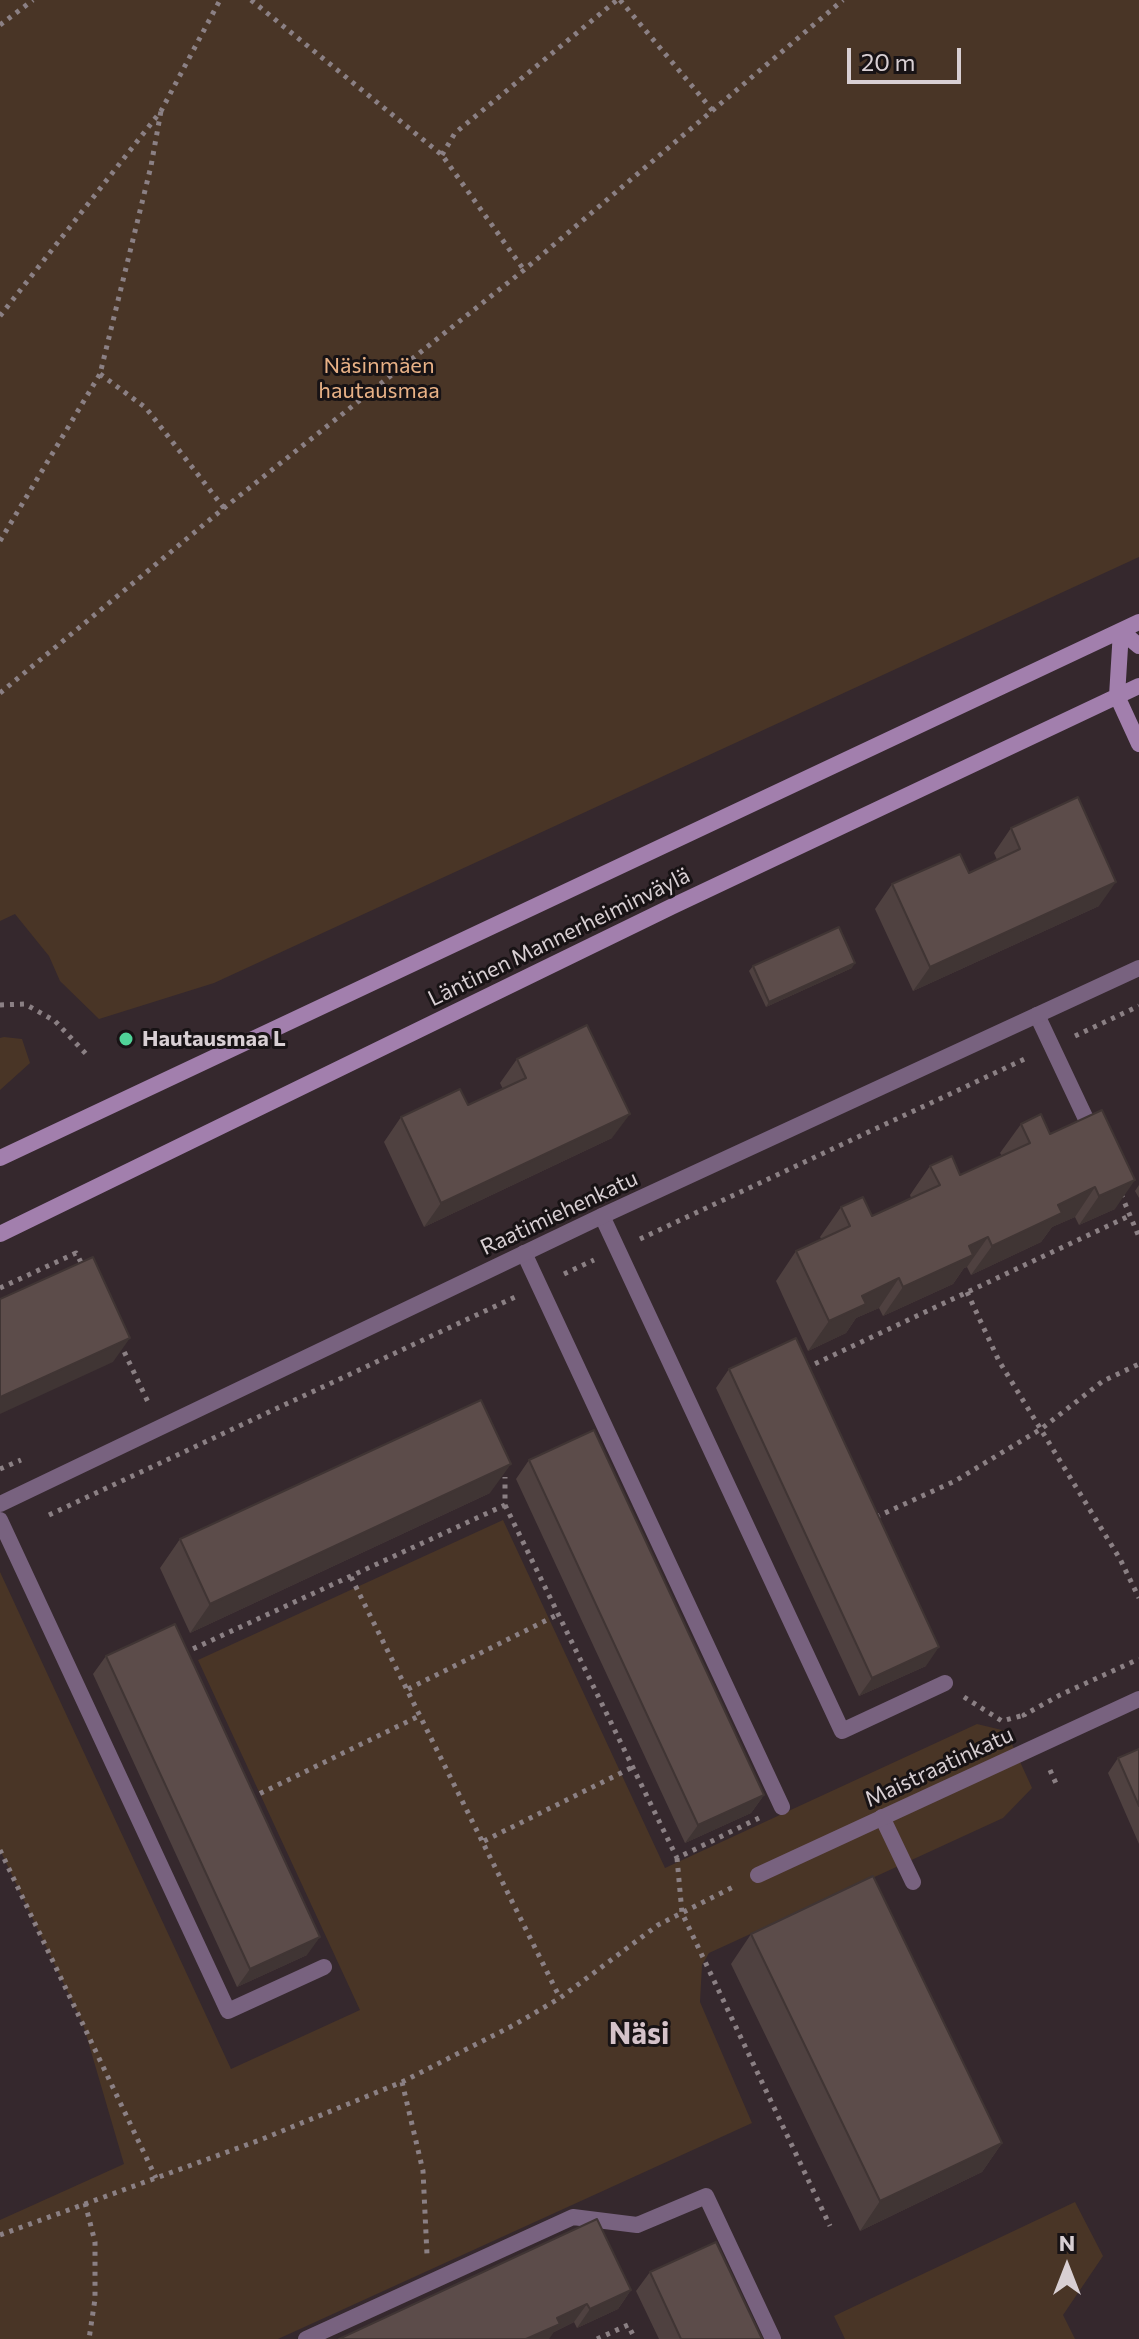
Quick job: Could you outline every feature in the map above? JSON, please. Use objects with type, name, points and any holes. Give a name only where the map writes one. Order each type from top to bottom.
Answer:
[{"type":"main road","name":"Läntinen Mannerheiminväylä","points":[[0,1158],[1139,622]]},
{"type":"main road","points":[[1121,631],[1139,646]]},
{"type":"main road","points":[[1121,631],[1117,696],[1139,744]]},
{"type":"main road","name":"Läntinen Mannerheiminväylä","points":[[0,1234],[673,906],[1139,686]]},
{"type":"street","name":"Raatimiehenkatu","points":[[0,1504],[602,1216],[1139,968]]},
{"type":"street","points":[[1037,1015],[1120,1191]]},
{"type":"street","points":[[602,1216],[842,1731],[945,1683]]},
{"type":"street","points":[[524,1253],[782,1807]]},
{"type":"street","points":[[4,1527],[228,2011],[324,1967]]},
{"type":"street","name":"Maistraatinkatu","points":[[758,1875],[1139,1699]]},
{"type":"street","points":[[882,1817],[913,1882]]},
{"type":"street","points":[[306,2339],[573,2217],[637,2225],[706,2196],[773,2339]]},
{"type":"path","points":[[0,25],[33,0]]},
{"type":"path","points":[[0,316],[161,111],[220,0]]},
{"type":"path","points":[[251,0],[442,155],[524,270]]},
{"type":"path","points":[[442,155],[455,133],[618,0],[713,111]]},
{"type":"path","points":[[0,693],[224,508],[524,270],[843,0]]},
{"type":"path","points":[[0,541],[100,374],[151,166],[161,111]]},
{"type":"path","points":[[100,374],[146,408],[224,508]]},
{"type":"path","points":[[0,1005],[25,1004],[55,1021],[89,1057]]},
{"type":"path","points":[[4,1527],[540,1285],[1139,1006]]},
{"type":"path","points":[[1120,1191],[1139,1237]]},
{"type":"path","points":[[806,1368],[1129,1216]]},
{"type":"path","points":[[0,1288],[76,1253],[89,1280]]},
{"type":"path","points":[[967,1292],[999,1361],[1120,1559],[1139,1598]]},
{"type":"path","points":[[116,1334],[148,1402]]},
{"type":"path","points":[[800,1358],[812,1381]]},
{"type":"path","points":[[876,1517],[955,1481],[1041,1429],[1103,1381],[1139,1364]]},
{"type":"path","points":[[505,1477],[505,1505],[677,1858],[682,1913],[830,2226]]},
{"type":"path","points":[[869,1503],[881,1531]]},
{"type":"path","points":[[179,1643],[184,1653],[505,1505]]},
{"type":"path","points":[[351,1577],[560,1998]]},
{"type":"path","points":[[408,1689],[559,1614]]},
{"type":"path","points":[[945,1683],[1002,1721],[1024,1715]]},
{"type":"path","points":[[250,1799],[421,1715]]},
{"type":"path","points":[[484,1841],[633,1767]]},
{"type":"path","points":[[243,1784],[256,1813]]},
{"type":"path","points":[[677,1858],[782,1807]]},
{"type":"path","points":[[0,1850],[156,2178]]},
{"type":"path","points":[[0,2235],[260,2140],[402,2082],[560,1998],[658,1925],[758,1875]]},
{"type":"path","points":[[402,2082],[423,2171],[429,2283]]},
{"type":"path","points":[[85,2203],[95,2242],[95,2299],[89,2339]]},
{"type":"path","points":[[597,2339],[628,2325],[635,2339]]},
{"type":"green space","name":"Näsinmäen hautausmaa","points":[[0,0],[1139,0],[1139,557],[214,983],[99,1019],[60,981],[49,956],[15,914],[0,921]]},
{"type":"green space","points":[[0,1038],[22,1039],[30,1063],[0,1090]]},
{"type":"green space","points":[[503,1520],[665,1868],[977,1724],[1006,1731],[1032,1788],[1003,1818],[709,1953],[702,1965],[700,2002],[752,2123],[278,2339],[0,2339],[0,2220],[124,2164],[83,2024],[0,1850],[0,1572],[231,2069],[360,2010],[198,1660]]},
{"type":"green space","points":[[1075,2202],[1103,2256],[1063,2315],[1075,2339],[845,2339],[834,2316]]},
{"type":"building","points":[[1078,797],[1116,882],[930,967],[892,884],[960,854],[969,873],[1020,849],[1011,828]]},
{"type":"building","points":[[839,927],[855,963],[769,1002],[753,966]]},
{"type":"building","points":[[587,1025],[630,1114],[441,1203],[401,1117],[460,1089],[468,1105],[526,1078],[517,1059]]},
{"type":"building","points":[[1102,1110],[1135,1180],[1099,1196],[1095,1187],[1058,1205],[1062,1213],[992,1246],[988,1237],[969,1246],[973,1255],[903,1287],[899,1278],[862,1296],[866,1304],[829,1321],[796,1251],[850,1226],[841,1207],[863,1197],[872,1216],[940,1185],[930,1166],[952,1156],[960,1175],[1030,1143],[1021,1124],[1041,1114],[1050,1134]]},
{"type":"building","points":[[93,1257],[130,1338],[0,1397],[0,1299]]},
{"type":"building","points":[[796,1338],[939,1647],[872,1678],[729,1369]]},
{"type":"building","points":[[481,1400],[511,1464],[210,1604],[180,1539]]},
{"type":"building","points":[[594,1430],[764,1795],[698,1825],[529,1460]]},
{"type":"building","points":[[175,1624],[320,1937],[250,1969],[106,1656]]},
{"type":"building","points":[[1139,1749],[1139,1806],[1118,1758]]},
{"type":"building","points":[[873,1876],[1002,2143],[880,2201],[751,1934]]},
{"type":"building","points":[[597,2219],[631,2290],[590,2309],[587,2304],[557,2318],[560,2324],[526,2339],[339,2339]]},
{"type":"building","points":[[716,2242],[762,2339],[681,2339],[650,2272]]},
{"type":"place","name":"Hautausmaa L","points":[[126,1039]]},
{"type":"district","name":"Näsi","points":[[639,2034]]}]
